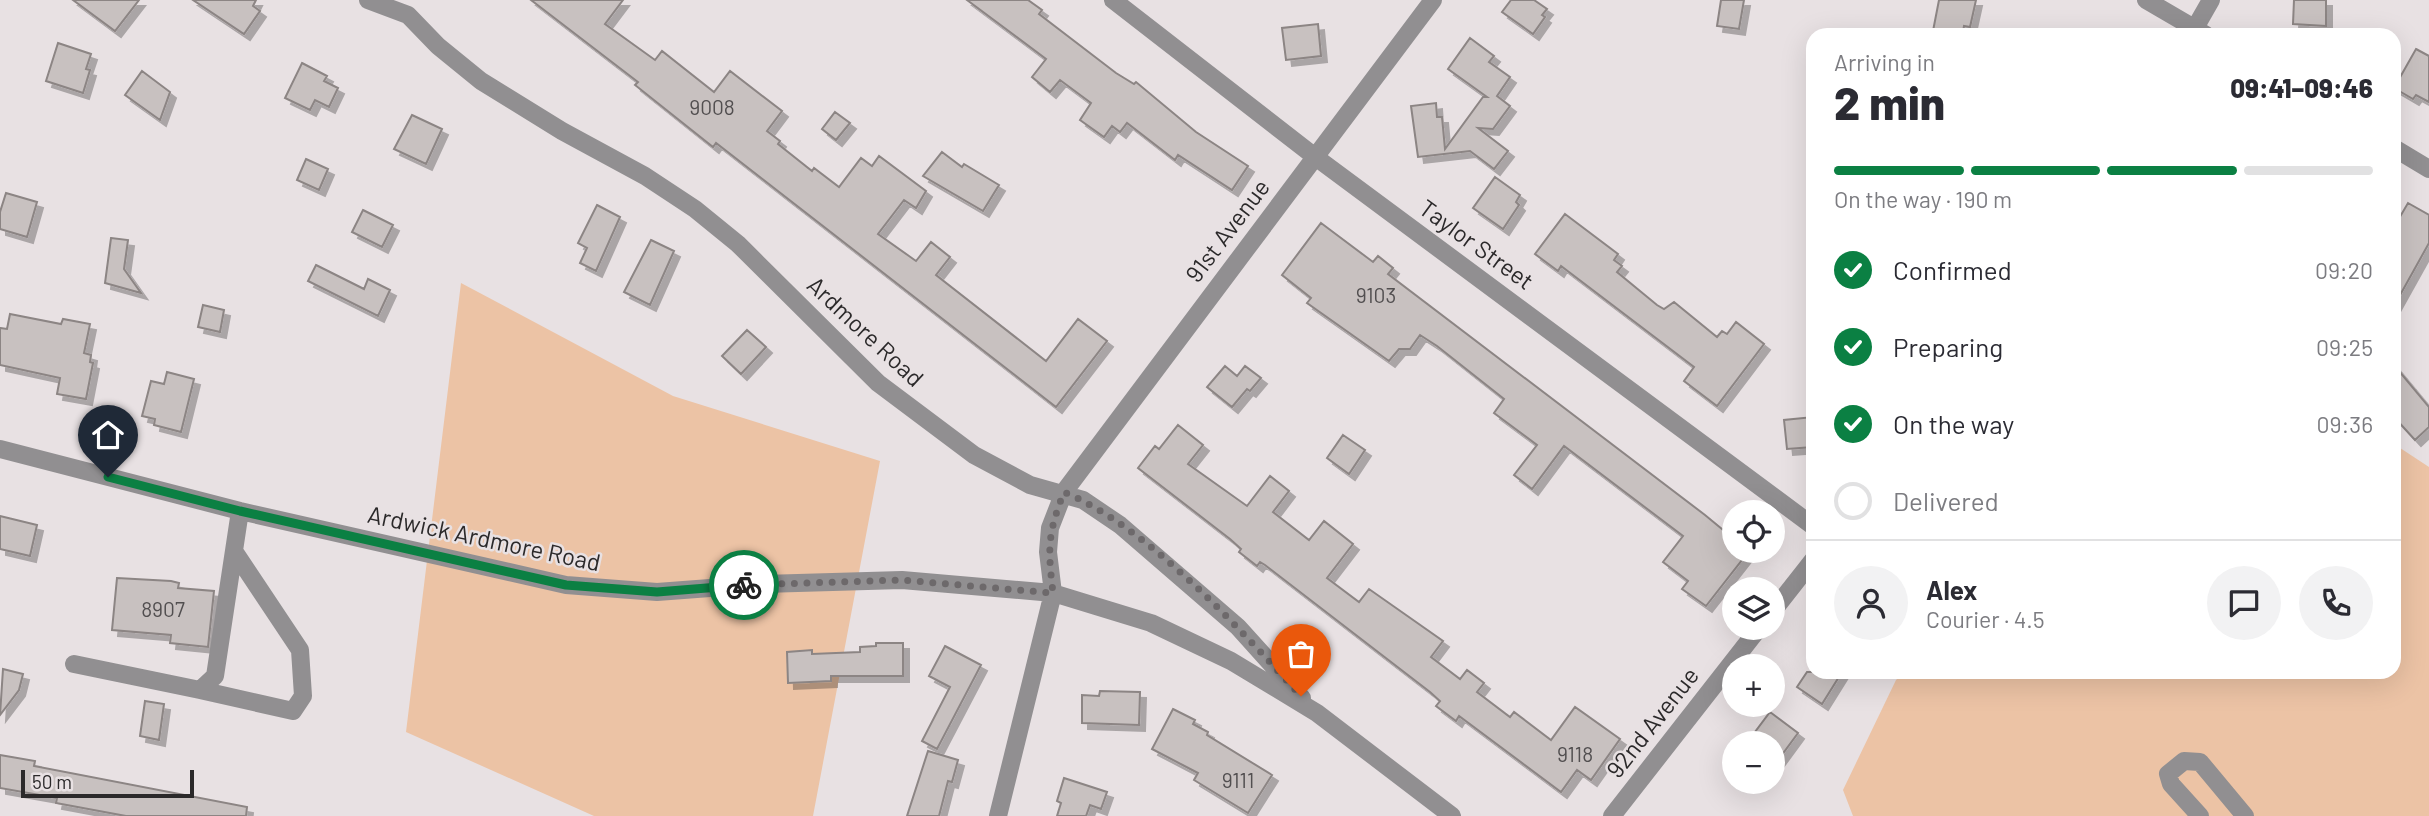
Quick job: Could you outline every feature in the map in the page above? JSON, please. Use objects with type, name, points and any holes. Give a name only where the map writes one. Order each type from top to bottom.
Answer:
[{"type":"street","name":"Ardmore Road","points":[[368,0],[411,7],[438,46],[481,82],[562,131],[645,176],[695,209],[738,244],[878,383],[934,426],[1006,473],[1030,485],[1064,492],[1099,510],[1150,548],[1238,627],[1317,713]]},
{"type":"street","name":"Taylor Street","points":[[1113,0],[1314,156],[1806,522]]},
{"type":"street","name":"91st Avenue","points":[[1053,593],[1048,552],[1050,528],[1064,492],[1433,0]]},
{"type":"street","points":[[2146,0],[2190,28]]},
{"type":"street","points":[[2200,28],[2210,0]]},
{"type":"street","points":[[2401,152],[2429,169]]},
{"type":"street","name":"Ardwick Ardmore Road","points":[[0,449],[240,511],[566,585],[657,592],[762,584],[902,580],[1053,593],[1097,604],[1186,637],[1317,713],[1452,816]]},
{"type":"street","points":[[200,690],[215,676],[240,511]]},
{"type":"street","points":[[74,664],[293,710],[303,696],[300,650],[234,551]]},
{"type":"street","points":[[1785,596],[1806,569]]},
{"type":"street","points":[[998,816],[1053,593]]},
{"type":"street","name":"92nd Avenue","points":[[1612,816],[1750,640]]},
{"type":"street","points":[[2200,816],[2171,784],[2168,774],[2184,761],[2200,762],[2245,816]]},
{"type":"shaded area","points":[[461,283],[673,396],[880,461],[813,816],[594,816],[406,732]]},
{"type":"shaded area","points":[[2401,449],[2429,467],[2429,816],[1853,816],[1843,790],[1896,680],[2401,679]]},
{"type":"building","points":[[73,0],[139,0],[115,31]]},
{"type":"building","points":[[193,0],[256,0],[253,6],[260,11],[244,34]]},
{"type":"building","points":[[531,0],[623,0],[605,24],[655,60],[662,51],[714,92],[730,71],[782,111],[767,131],[780,141],[778,144],[812,171],[814,168],[839,187],[861,158],[872,166],[879,156],[926,191],[916,208],[904,200],[878,234],[916,261],[931,242],[950,257],[936,275],[1046,361],[1078,319],[1107,341],[1056,407],[716,143],[713,147],[635,85],[638,82]]},
{"type":"building","points":[[967,0],[1028,0],[1042,10],[1039,14],[1116,73],[1134,84],[1136,82],[1196,132],[1248,166],[1232,190],[1178,155],[1175,160],[1127,123],[1120,132],[1112,126],[1104,137],[1080,120],[1091,103],[1060,80],[1050,92],[1032,77],[1046,59]]},
{"type":"building","points":[[1511,0],[1534,0],[1547,9],[1542,15],[1545,17],[1533,34],[1502,12]]},
{"type":"building","points":[[1721,0],[1744,0],[1739,29],[1717,26]]},
{"type":"building","points":[[1939,0],[1976,0],[1970,27],[1934,28]]},
{"type":"building","points":[[2294,0],[2326,0],[2326,26],[2293,24]]},
{"type":"building","points":[[1318,24],[1321,56],[1286,60],[1282,28]]},
{"type":"building","points":[[1470,38],[1494,56],[1489,62],[1510,77],[1497,96],[1510,106],[1493,129],[1478,128],[1508,151],[1494,169],[1470,151],[1418,157],[1411,106],[1436,103],[1437,117],[1442,117],[1445,149],[1483,97],[1487,97],[1448,69]]},
{"type":"building","points":[[58,43],[91,54],[86,69],[90,70],[83,93],[46,81]]},
{"type":"building","points":[[2416,49],[2429,56],[2429,102],[2416,95],[2413,99],[2401,92],[2401,76]]},
{"type":"building","points":[[302,63],[327,76],[324,81],[338,88],[329,107],[315,100],[310,110],[285,98]]},
{"type":"building","points":[[142,71],[170,92],[160,120],[125,95]]},
{"type":"building","points":[[835,112],[850,123],[836,140],[822,129]]},
{"type":"building","points":[[412,115],[442,129],[426,164],[394,149]]},
{"type":"building","points":[[942,152],[962,167],[964,164],[999,185],[983,211],[923,176]]},
{"type":"building","points":[[306,159],[328,169],[319,190],[297,180]]},
{"type":"building","points":[[1495,177],[1520,195],[1516,202],[1519,205],[1503,229],[1473,208]]},
{"type":"building","points":[[6,193],[37,202],[27,237],[0,229],[0,212]]},
{"type":"building","points":[[2408,203],[2429,215],[2429,243],[2401,293],[2401,215]]},
{"type":"building","points":[[597,205],[620,217],[596,271],[580,263],[587,248],[578,243]]},
{"type":"building","points":[[363,210],[393,225],[382,247],[352,232]]},
{"type":"building","points":[[1565,214],[1618,254],[1614,260],[1622,266],[1617,272],[1657,305],[1664,309],[1674,302],[1717,337],[1722,331],[1727,334],[1736,322],[1764,344],[1717,406],[1684,381],[1694,367],[1561,266],[1558,271],[1535,254]]},
{"type":"building","points":[[1321,223],[1373,262],[1378,256],[1393,268],[1388,274],[1722,529],[1722,563],[1740,563],[1729,577],[1722,577],[1722,586],[1706,606],[1682,589],[1688,581],[1663,562],[1683,536],[1564,446],[1532,489],[1514,475],[1537,445],[1494,413],[1504,399],[1420,335],[1410,349],[1399,349],[1389,361],[1307,303],[1311,298],[1282,275]]},
{"type":"building","points":[[111,238],[128,240],[124,269],[141,293],[105,283]]},
{"type":"building","points":[[651,240],[674,251],[650,305],[624,292]]},
{"type":"building","points":[[316,265],[364,289],[368,279],[390,290],[378,316],[308,281]]},
{"type":"building","points":[[203,305],[224,310],[220,332],[198,327]]},
{"type":"building","points":[[10,314],[61,324],[63,319],[90,324],[84,353],[91,355],[90,362],[93,363],[86,399],[57,394],[60,378],[0,365],[0,328],[7,329]]},
{"type":"building","points":[[747,330],[766,347],[741,374],[722,356]]},
{"type":"building","points":[[1225,366],[1237,376],[1245,366],[1261,378],[1250,391],[1247,389],[1232,407],[1207,387]]},
{"type":"building","points":[[167,372],[194,379],[181,432],[154,425],[155,419],[142,416],[151,381],[164,384]]},
{"type":"building","points":[[2401,373],[2429,407],[2429,427],[2415,440],[2401,425]]},
{"type":"building","points":[[1806,418],[1806,448],[1787,449],[1784,420]]},
{"type":"building","points":[[1178,425],[1203,445],[1188,464],[1247,506],[1270,476],[1289,491],[1273,512],[1309,540],[1324,521],[1353,544],[1327,578],[1359,602],[1369,589],[1443,641],[1431,657],[1460,679],[1467,670],[1484,683],[1477,692],[1510,717],[1514,712],[1551,740],[1575,707],[1620,739],[1591,780],[1577,770],[1561,792],[1459,716],[1456,721],[1436,706],[1440,701],[1430,692],[1265,565],[1260,562],[1257,566],[1239,552],[1241,549],[1230,539],[1138,468],[1155,446],[1159,449]]},
{"type":"building","points":[[1343,435],[1365,450],[1349,474],[1327,458]]},
{"type":"building","points":[[0,516],[37,525],[30,556],[0,549]]},
{"type":"building","points":[[117,578],[171,581],[179,583],[178,588],[214,591],[208,647],[170,643],[171,635],[112,630]]},
{"type":"building","points":[[876,643],[903,643],[903,676],[831,676],[831,681],[788,683],[787,652],[860,652],[860,647],[876,646]]},
{"type":"building","points":[[945,646],[981,665],[937,749],[922,741],[950,687],[929,676]]},
{"type":"building","points":[[3,669],[23,674],[19,690],[0,715]]},
{"type":"building","points":[[1806,674],[1806,679],[1838,679],[1822,704],[1797,687]]},
{"type":"building","points":[[1100,691],[1140,692],[1139,725],[1082,723],[1082,695],[1099,696]]},
{"type":"building","points":[[145,701],[164,704],[159,740],[140,736]]},
{"type":"building","points":[[1173,709],[1195,720],[1193,724],[1208,732],[1207,735],[1272,775],[1248,813],[1194,780],[1198,773],[1152,749]]},
{"type":"building","points":[[1766,717],[1777,717],[1798,733],[1785,751],[1785,731],[1756,731]]},
{"type":"building","points":[[928,751],[958,760],[952,782],[948,781],[939,816],[907,816]]},
{"type":"building","points":[[0,755],[35,761],[34,766],[247,807],[246,816],[126,816],[56,803],[57,798],[0,788]]},
{"type":"building","points":[[1064,778],[1107,792],[1101,809],[1090,805],[1086,816],[1057,816],[1061,803],[1057,801]]},
{"type":"way so far","points":[[744,585],[941,581],[1053,593],[1048,552],[1050,528],[1064,492],[1099,510],[1150,548],[1238,627],[1301,696]]},
{"type":"route","points":[[108,477],[240,511],[566,585],[657,592],[744,585]]}]
